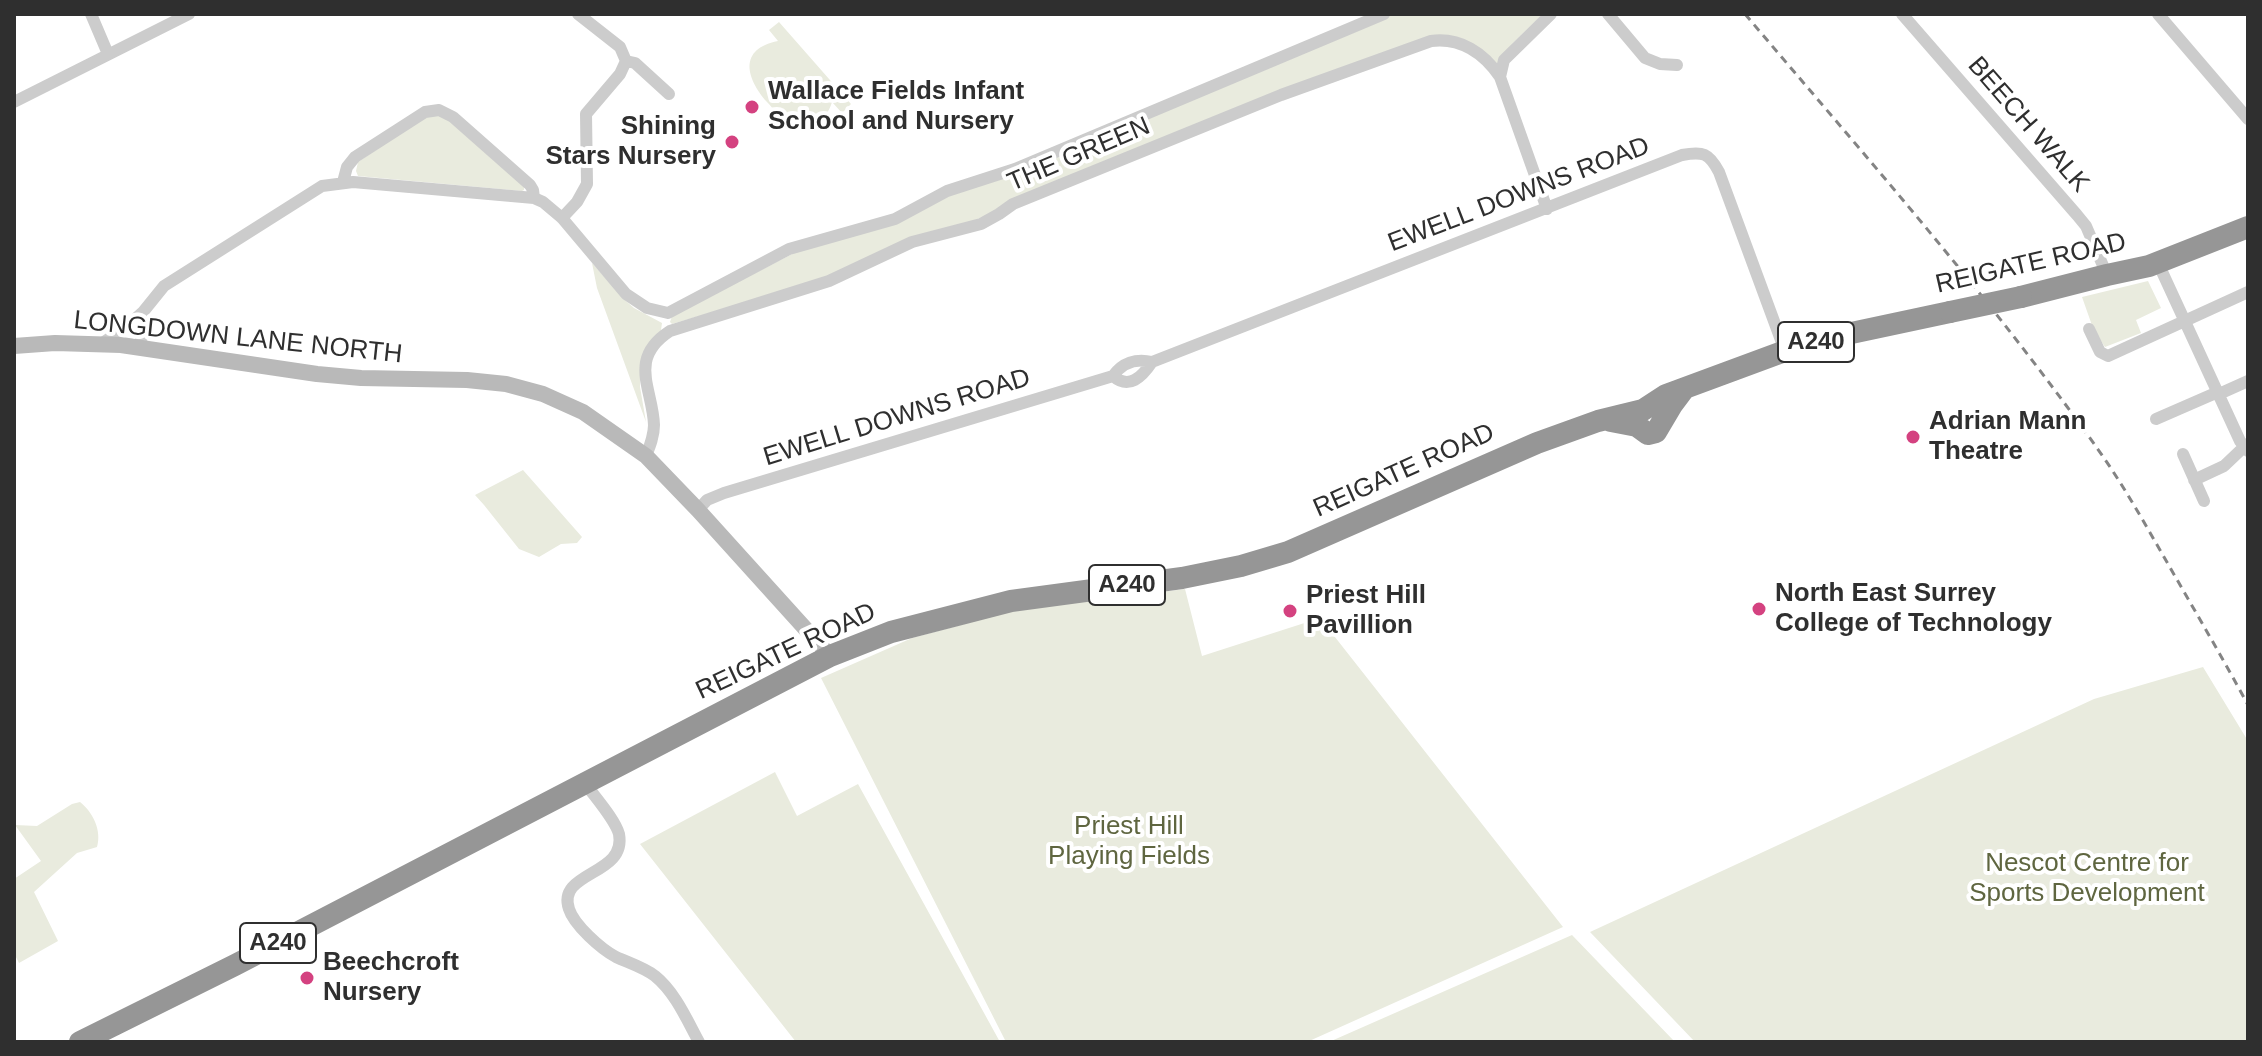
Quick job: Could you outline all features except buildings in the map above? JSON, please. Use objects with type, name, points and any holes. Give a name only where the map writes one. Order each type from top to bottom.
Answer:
[{"type":"highway","name":"REIGATE ROAD","points":[[80,1042],[247,959],[830,656],[891,632],[1011,601],[1182,578],[1241,566],[1288,552],[1526,448],[1606,420],[1647,416],[1686,387],[1785,351],[1842,335],[2021,297],[2158,263],[2248,227]]},
{"type":"street","points":[[91,14],[108,54]]},
{"type":"street","points":[[14,102],[189,14]]},
{"type":"street","points":[[562,218],[577,202],[587,184],[586,114],[620,74],[626,61],[620,47],[578,14]]},
{"type":"street","name":"THE GREEN","points":[[668,313],[789,249],[895,219],[947,191],[1015,169],[1384,14]]},
{"type":"street","points":[[1500,77],[1504,60],[1551,14]]},
{"type":"street","points":[[1608,14],[1645,58],[1660,64],[1677,65]]},
{"type":"street","name":"BEECH WALK","points":[[1902,14],[2086,226],[2107,275]]},
{"type":"street","points":[[2158,14],[2248,119]]},
{"type":"street","name":"THE GREEN","points":[[666,334],[829,281],[912,242],[981,224],[1040,192],[1281,95],[1431,41],[1445,39],[1456,41],[1482,56],[1500,77],[1547,209]]},
{"type":"street","points":[[626,61],[635,63],[669,94]]},
{"type":"street","points":[[343,182],[347,167],[355,157],[425,112],[439,110],[453,117],[530,185],[534,198]]},
{"type":"street","name":"EWELL DOWNS ROAD","points":[[1113,376],[1119,381],[1131,382],[1140,377],[1152,362],[1682,155],[1705,154],[1713,160],[1719,172],[1785,351]]},
{"type":"street","points":[[101,344],[143,312],[164,286],[322,186],[343,182],[534,198],[562,218],[626,294],[647,308],[668,313],[666,334],[651,352],[645,375],[654,423],[646,456]]},
{"type":"street","points":[[2158,263],[2246,449],[2224,466],[2194,480]]},
{"type":"street","points":[[2089,329],[2100,352],[2108,356],[2248,292]]},
{"type":"street","points":[[142,347],[140,330],[143,312]]},
{"type":"street","name":"LONGDOWN LANE NORTH","points":[[14,346],[101,344],[142,347],[317,374],[467,380],[506,384],[543,394],[583,412],[646,456],[830,656]]},
{"type":"street","name":"EWELL DOWNS ROAD","points":[[698,510],[707,500],[724,493],[1113,376],[1119,367],[1128,363],[1152,362]]},
{"type":"street","points":[[2156,419],[2248,381]]},
{"type":"street","points":[[2183,454],[2204,501]]},
{"type":"street","points":[[585,783],[614,825],[619,840],[608,864],[573,885],[567,903],[571,915],[610,953],[647,970],[660,980],[676,1000],[699,1042]]},
{"type":"green space","points":[[1393,14],[1543,14],[1496,65],[1441,36],[828,278],[672,324],[670,322],[672,316],[798,251],[948,194],[1016,173]]},
{"type":"green space","points":[[779,22],[851,104],[842,113],[832,102],[830,109],[816,124],[796,127],[783,119],[760,93],[751,74],[751,57],[765,45],[778,41],[769,30]]},
{"type":"green space","points":[[427,116],[446,118],[524,186],[524,190],[358,176],[358,162]]},
{"type":"green space","points":[[592,263],[634,308],[662,323],[640,373],[646,422],[597,288]]},
{"type":"green space","points":[[2148,281],[2161,308],[2136,320],[2141,333],[2105,347],[2094,331],[2082,297]]},
{"type":"green space","points":[[523,470],[582,537],[577,543],[561,544],[539,557],[519,549],[475,495]]},
{"type":"green space","name":"Priest Hill Playing Fields","points":[[1185,589],[1202,656],[1320,618],[1563,927],[1307,1042],[1006,1042],[821,678],[912,638],[1017,610]]},
{"type":"green space","name":"Nescot Centre for Sports Development","points":[[2203,667],[2248,741],[2248,1042],[1695,1042],[1590,932],[2094,699]]},
{"type":"green space","points":[[775,772],[797,816],[858,784],[1000,1042],[796,1042],[640,844]]},
{"type":"green space","points":[[80,802],[95,822],[97,847],[77,853],[34,892],[58,941],[19,963],[14,953],[14,879],[41,861],[15,825],[37,826]]},
{"type":"green space","points":[[1572,935],[1675,1042],[1329,1042]]},
{"type":"railway","points":[[1745,14],[1930,232],[2063,401],[2128,495],[2248,705]]},
{"type":"place","name":"Wallace Fields Infant School and Nursery","points":[[752,107]]},
{"type":"place","name":"Shining Stars Nursery","points":[[732,142]]},
{"type":"place","name":"Adrian Mann Theatre","points":[[1913,437]]},
{"type":"place","name":"North East Surrey College of Technology","points":[[1759,609]]},
{"type":"place","name":"Priest Hill Pavillion","points":[[1290,611]]},
{"type":"place","name":"Beechcroft Nursery","points":[[307,978]]}]
